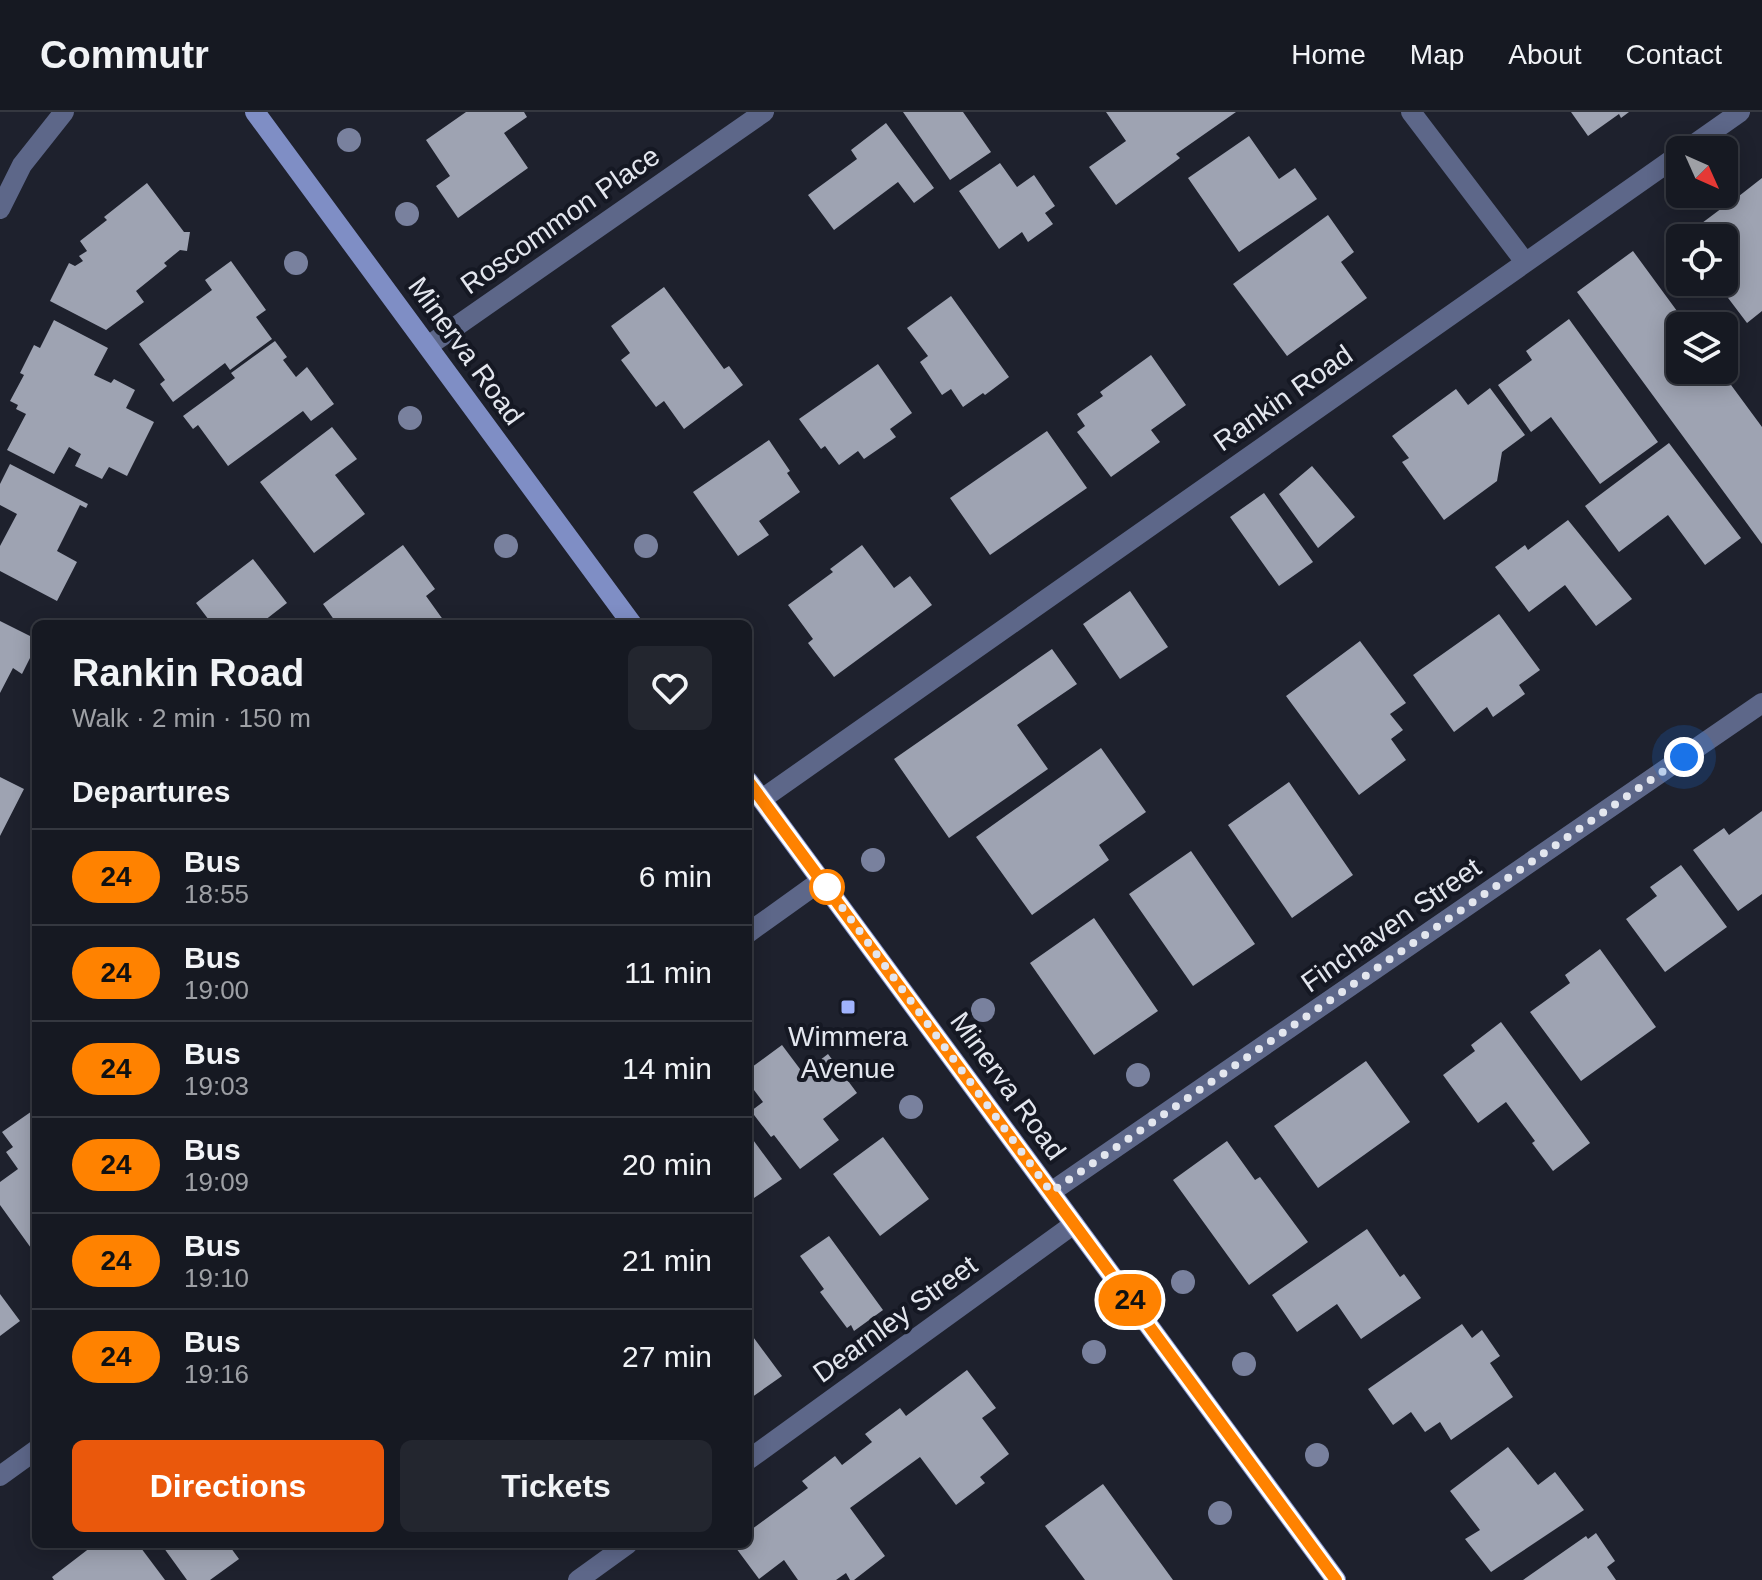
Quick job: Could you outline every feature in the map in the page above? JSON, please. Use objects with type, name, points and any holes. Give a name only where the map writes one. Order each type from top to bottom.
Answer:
[{"type":"street","points":[[0,209],[22,165],[64,112]]},
{"type":"street","name":"Minerva Road","points":[[255,112],[629,620]]},
{"type":"street","name":"Roscommon Place","points":[[428,346],[764,112]]},
{"type":"street","points":[[1411,112],[1525,262]]},
{"type":"street","points":[[1706,136],[1740,112]]},
{"type":"street","name":"Rankin Road","points":[[762,799],[1666,164]]},
{"type":"street","name":"Finchaven Street","points":[[1051,1192],[1762,703]]},
{"type":"street","name":"Minerva Road","points":[[752,786],[1336,1580]]},
{"type":"street","points":[[752,930],[822,880]]},
{"type":"street","name":"Dearnley Street","points":[[752,1457],[1074,1224]]},
{"type":"street","points":[[0,1476],[32,1453]]},
{"type":"street","points":[[578,1580],[622,1548]]},
{"type":"building","points":[[466,112],[524,112],[527,117],[504,133],[528,168],[458,218],[436,186],[450,176],[426,140]]},
{"type":"building","points":[[903,112],[963,112],[991,152],[950,180]]},
{"type":"building","points":[[1106,112],[1236,112],[1176,154],[1180,158],[1116,205],[1089,167],[1126,141]]},
{"type":"building","points":[[1571,112],[1629,112],[1621,118],[1619,114],[1588,136]]},
{"type":"building","points":[[886,123],[934,188],[914,203],[898,182],[834,230],[808,195],[857,159],[851,150]]},
{"type":"building","points":[[1249,136],[1279,179],[1295,168],[1317,199],[1239,252],[1188,178]]},
{"type":"building","points":[[1000,163],[1017,187],[1034,175],[1055,206],[1045,213],[1053,224],[1028,242],[1022,232],[999,249],[959,191]]},
{"type":"building","points":[[1762,178],[1762,311],[1747,323],[1727,296],[1738,296],[1738,224],[1701,224],[1722,208],[1738,208],[1739,196]]},
{"type":"building","points":[[147,183],[184,232],[190,232],[187,251],[180,250],[164,263],[167,266],[136,291],[144,302],[106,330],[50,301],[69,263],[75,266],[83,261],[79,256],[87,251],[80,241],[107,220],[104,217]]},
{"type":"building","points":[[1328,215],[1354,252],[1341,262],[1367,298],[1287,356],[1233,284]]},
{"type":"building","points":[[1633,251],[1678,312],[1666,312],[1666,384],[1730,384],[1762,427],[1762,544],[1577,292]]},
{"type":"building","points":[[231,261],[266,310],[256,317],[272,339],[230,370],[225,363],[173,402],[160,384],[165,380],[139,344],[212,290],[205,280]]},
{"type":"building","points":[[664,287],[724,369],[729,366],[743,385],[684,429],[664,401],[656,407],[621,360],[630,353],[611,326]]},
{"type":"building","points":[[951,296],[1009,377],[963,407],[951,389],[942,395],[920,362],[928,356],[907,328]]},
{"type":"building","points":[[1569,319],[1658,442],[1600,484],[1551,417],[1531,432],[1498,385],[1532,360],[1526,351]]},
{"type":"building","points":[[54,320],[108,348],[94,375],[111,383],[114,379],[135,390],[126,408],[154,422],[127,476],[109,467],[102,479],[75,466],[81,454],[69,447],[54,474],[7,450],[26,414],[16,409],[18,405],[10,401],[24,375],[20,373],[34,345],[40,348]]},
{"type":"building","points":[[275,341],[287,357],[283,360],[296,377],[307,367],[334,404],[311,421],[303,411],[228,466],[198,425],[193,429],[183,416],[235,378],[231,373]]},
{"type":"building","points":[[1151,355],[1186,405],[1151,430],[1160,442],[1111,477],[1077,432],[1085,426],[1077,414],[1103,396],[1100,392]]},
{"type":"building","points":[[878,364],[912,413],[890,429],[896,437],[864,459],[858,451],[839,465],[825,446],[821,449],[799,419]]},
{"type":"building","points":[[1490,388],[1525,435],[1502,452],[1497,481],[1444,520],[1402,462],[1409,458],[1392,436],[1456,389],[1468,405]]},
{"type":"building","points":[[332,427],[357,459],[335,475],[365,514],[314,553],[260,482]]},
{"type":"building","points":[[1047,431],[1087,488],[990,555],[950,498]]},
{"type":"building","points":[[769,440],[800,492],[759,521],[769,535],[738,556],[693,492]]},
{"type":"building","points":[[1669,443],[1741,538],[1705,565],[1668,515],[1619,552],[1585,506]]},
{"type":"building","points":[[10,464],[88,504],[86,508],[80,505],[57,551],[77,562],[57,601],[0,571],[0,546],[17,514],[0,505],[0,484]]},
{"type":"building","points":[[1312,466],[1355,517],[1318,548],[1279,494]]},
{"type":"building","points":[[1264,493],[1313,562],[1279,586],[1230,517]]},
{"type":"building","points":[[1568,520],[1632,599],[1596,626],[1565,585],[1529,612],[1495,567],[1525,545],[1528,550]]},
{"type":"building","points":[[403,545],[435,589],[426,596],[443,620],[334,620],[323,604]]},
{"type":"building","points":[[862,545],[894,588],[910,576],[932,605],[834,677],[808,643],[813,639],[788,605],[833,572],[830,569]]},
{"type":"building","points":[[253,559],[287,603],[265,620],[209,620],[196,603]]},
{"type":"building","points":[[1130,591],[1168,647],[1120,679],[1083,624]]},
{"type":"building","points":[[1499,614],[1540,670],[1519,685],[1525,694],[1493,717],[1487,707],[1454,732],[1413,675]]},
{"type":"building","points":[[0,621],[32,637],[32,654],[22,674],[13,668],[0,693]]},
{"type":"building","points":[[1360,641],[1406,703],[1390,714],[1403,730],[1391,739],[1406,760],[1359,795],[1286,696]]},
{"type":"building","points":[[1052,649],[1077,684],[1017,725],[1048,769],[949,838],[894,759]]},
{"type":"building","points":[[1101,748],[1146,812],[1099,845],[1109,860],[1032,915],[976,837]]},
{"type":"building","points":[[0,777],[24,789],[0,836]]},
{"type":"building","points":[[1289,782],[1353,875],[1292,918],[1228,825]]},
{"type":"building","points":[[1762,811],[1762,894],[1738,911],[1693,850],[1724,828],[1729,835]]},
{"type":"building","points":[[1191,851],[1255,944],[1193,986],[1129,894]]},
{"type":"building","points":[[1681,865],[1727,927],[1665,972],[1626,919],[1657,896],[1650,887]]},
{"type":"building","points":[[1094,918],[1158,1011],[1094,1055],[1030,963]]},
{"type":"building","points":[[1600,949],[1656,1027],[1581,1081],[1530,1012],[1570,983],[1565,975]]},
{"type":"building","points":[[1501,1022],[1590,1143],[1553,1171],[1506,1102],[1478,1123],[1443,1075],[1475,1051],[1471,1045]]},
{"type":"building","points":[[782,1045],[803,1073],[828,1054],[857,1093],[823,1119],[839,1140],[800,1169],[752,1112],[763,1102],[752,1087],[752,1067]]},
{"type":"building","points":[[1366,1061],[1410,1122],[1318,1188],[1274,1126]]},
{"type":"building","points":[[32,1111],[32,1249],[0,1205],[0,1182],[18,1169],[6,1152],[13,1147],[2,1132]]},
{"type":"building","points":[[883,1137],[929,1199],[880,1236],[833,1174]]},
{"type":"building","points":[[752,1138],[782,1179],[752,1199]]},
{"type":"building","points":[[1227,1141],[1255,1180],[1260,1177],[1308,1242],[1249,1285],[1173,1180]]},
{"type":"building","points":[[1367,1229],[1400,1277],[1404,1274],[1421,1298],[1361,1339],[1337,1304],[1297,1332],[1272,1295]]},
{"type":"building","points":[[829,1236],[883,1310],[854,1331],[851,1325],[847,1328],[820,1292],[824,1289],[800,1256]]},
{"type":"building","points":[[0,1294],[20,1321],[0,1336]]},
{"type":"building","points":[[1462,1324],[1472,1338],[1482,1330],[1500,1356],[1490,1363],[1513,1397],[1451,1440],[1440,1422],[1425,1432],[1411,1412],[1393,1425],[1368,1389]]},
{"type":"building","points":[[752,1335],[782,1376],[752,1397]]},
{"type":"building","points":[[967,1370],[996,1408],[982,1418],[1009,1454],[980,1477],[985,1483],[956,1505],[920,1457],[850,1508],[885,1556],[854,1580],[850,1580],[846,1573],[836,1580],[798,1580],[784,1560],[759,1579],[736,1548],[752,1548],[752,1529],[808,1488],[802,1481],[835,1456],[842,1465],[872,1442],[865,1434],[900,1408],[906,1416]]},
{"type":"building","points":[[1508,1447],[1538,1485],[1555,1472],[1584,1510],[1491,1572],[1465,1539],[1480,1530],[1450,1491]]},
{"type":"building","points":[[1103,1484],[1173,1580],[1085,1580],[1045,1526]]},
{"type":"building","points":[[1596,1533],[1615,1561],[1607,1567],[1616,1580],[1523,1580],[1586,1536],[1588,1539]]},
{"type":"building","points":[[90,1548],[141,1548],[165,1580],[54,1580],[52,1577]]},
{"type":"building","points":[[164,1548],[231,1548],[239,1559],[210,1580],[187,1580]]},
{"type":"bus line","name":"24","points":[[752,786],[1336,1580]]},
{"type":"place","name":"Wimmera Avenue","points":[[848,1007]]},
{"type":"route","points":[[827,887],[822,880],[1051,1192],[1684,757]]}]
